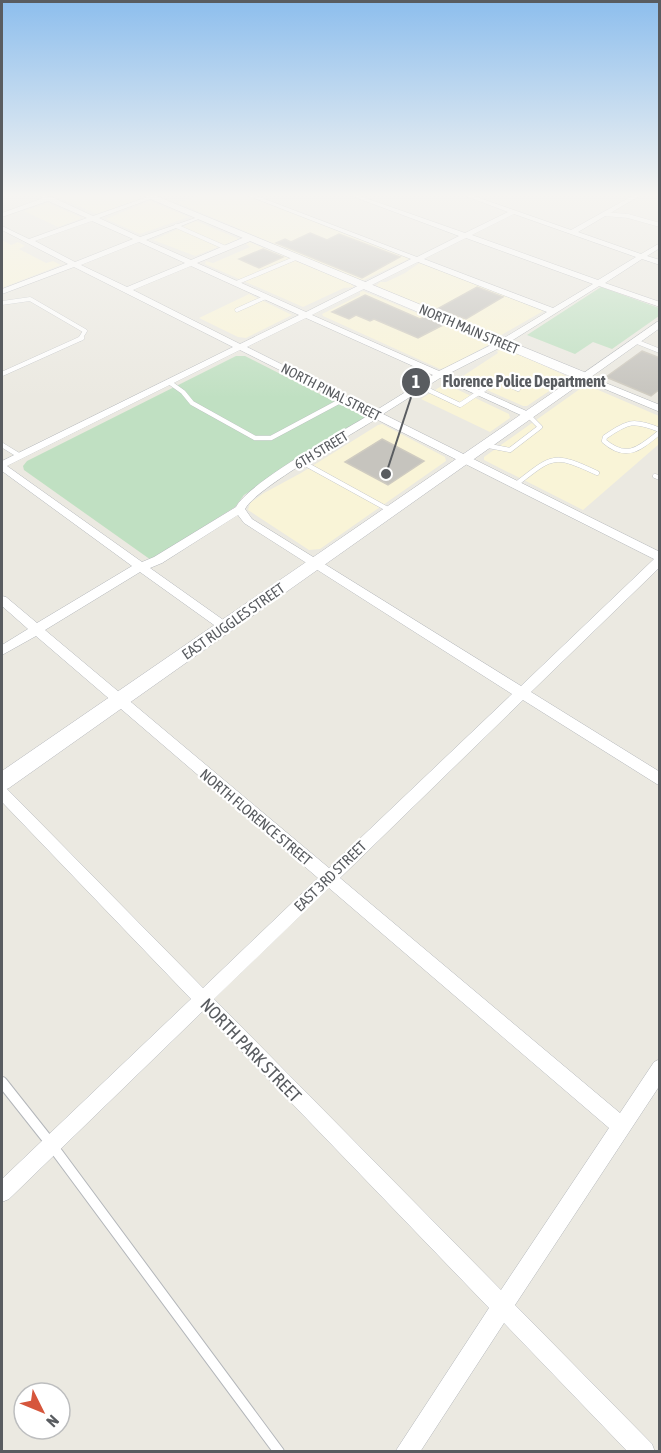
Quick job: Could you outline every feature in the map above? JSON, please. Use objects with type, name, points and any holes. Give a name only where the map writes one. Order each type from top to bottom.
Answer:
[{"type":"street","points":[[2,292],[77,263]]},
{"type":"street","points":[[128,290],[191,263],[528,415]]},
{"type":"street","name":"NORTH MAIN STREET","points":[[308,263],[660,409]]},
{"type":"street","points":[[225,627],[2,466],[410,263]]},
{"type":"street","points":[[427,263],[553,311]]},
{"type":"street","points":[[542,263],[660,305]]},
{"type":"street","name":"6TH STREET","points":[[2,651],[128,572],[158,560],[240,509],[244,501],[260,489],[440,375],[501,343],[630,263]]},
{"type":"street","name":"NORTH PINAL STREET","points":[[74,264],[660,558]]},
{"type":"street","points":[[584,377],[657,327]]},
{"type":"street","name":"EAST RUGGLES STREET","points":[[2,782],[584,377]]},
{"type":"street","points":[[240,509],[248,520],[660,780]]},
{"type":"street","name":"EAST 3RD STREET","points":[[2,1192],[660,558]]},
{"type":"street","name":"NORTH FLORENCE STREET","points":[[2,600],[621,1126]]},
{"type":"street","name":"NORTH PARK STREET","points":[[2,793],[644,1452]]},
{"type":"street","points":[[406,1452],[660,1068]]},
{"type":"lane","points":[[236,283],[284,263]]},
{"type":"lane","points":[[237,310],[266,297]]},
{"type":"lane","points":[[2,303],[30,299],[80,326],[85,331],[83,337],[74,343],[2,374]]},
{"type":"lane","points":[[635,341],[660,351]]},
{"type":"lane","points":[[422,387],[460,405],[498,380],[519,389]]},
{"type":"lane","points":[[169,382],[183,392],[192,403],[255,438],[264,439],[271,438],[344,399]]},
{"type":"lane","points":[[632,420],[660,431],[636,452],[631,453],[604,441],[605,437],[627,421],[632,420]]},
{"type":"lane","points":[[2,445],[20,456]]},
{"type":"lane","points":[[515,485],[548,460],[557,457],[564,457],[597,473]]},
{"type":"lane","points":[[302,462],[391,511]]},
{"type":"lane","points":[[2,1082],[51,1144],[279,1452]]},
{"type":"shaded area","points":[[2,263],[57,263],[61,265],[2,288]]},
{"type":"shaded area","points":[[300,263],[350,283],[354,287],[344,288],[303,307],[205,264]]},
{"type":"shaded area","points":[[319,263],[401,263],[362,281]]},
{"type":"shaded area","points":[[423,263],[545,310],[498,337],[376,286],[380,282],[386,282]]},
{"type":"shaded area","points":[[363,291],[490,344],[440,369],[323,316],[322,314],[360,295]]},
{"type":"shaded area","points":[[249,294],[292,315],[246,338],[238,337],[199,318]]},
{"type":"shaded area","points":[[505,348],[564,375],[567,379],[527,406],[523,406],[462,379],[463,376],[498,353],[497,351]]},
{"type":"shaded area","points":[[443,385],[448,385],[509,414],[510,418],[490,432],[421,399]]},
{"type":"shaded area","points":[[584,386],[589,386],[659,416],[659,444],[583,510],[484,460],[484,457]]},
{"type":"shaded area","points":[[382,424],[445,457],[446,461],[320,549],[309,550],[248,510],[250,503],[264,493]]},
{"type":"green space","points":[[601,287],[659,308],[659,316],[612,349],[593,342],[575,354],[527,335]]},
{"type":"green space","points":[[236,356],[245,356],[367,420],[244,495],[235,507],[151,560],[24,470],[23,466],[27,461]]},
{"type":"building","points":[[247,263],[270,263],[259,268]]},
{"type":"building","points":[[325,263],[389,263],[362,278]]},
{"type":"building","points":[[477,287],[503,297],[466,319],[437,309]]},
{"type":"building","points":[[365,295],[420,319],[424,317],[443,325],[418,338],[374,319],[370,321],[356,315],[349,319],[332,312]]},
{"type":"building","points":[[642,351],[660,358],[660,389],[651,396],[606,377]]},
{"type":"building","points":[[382,439],[424,461],[388,485],[345,462]]},
{"type":"place","name":"Florence Police Department","points":[[386,474]]}]
